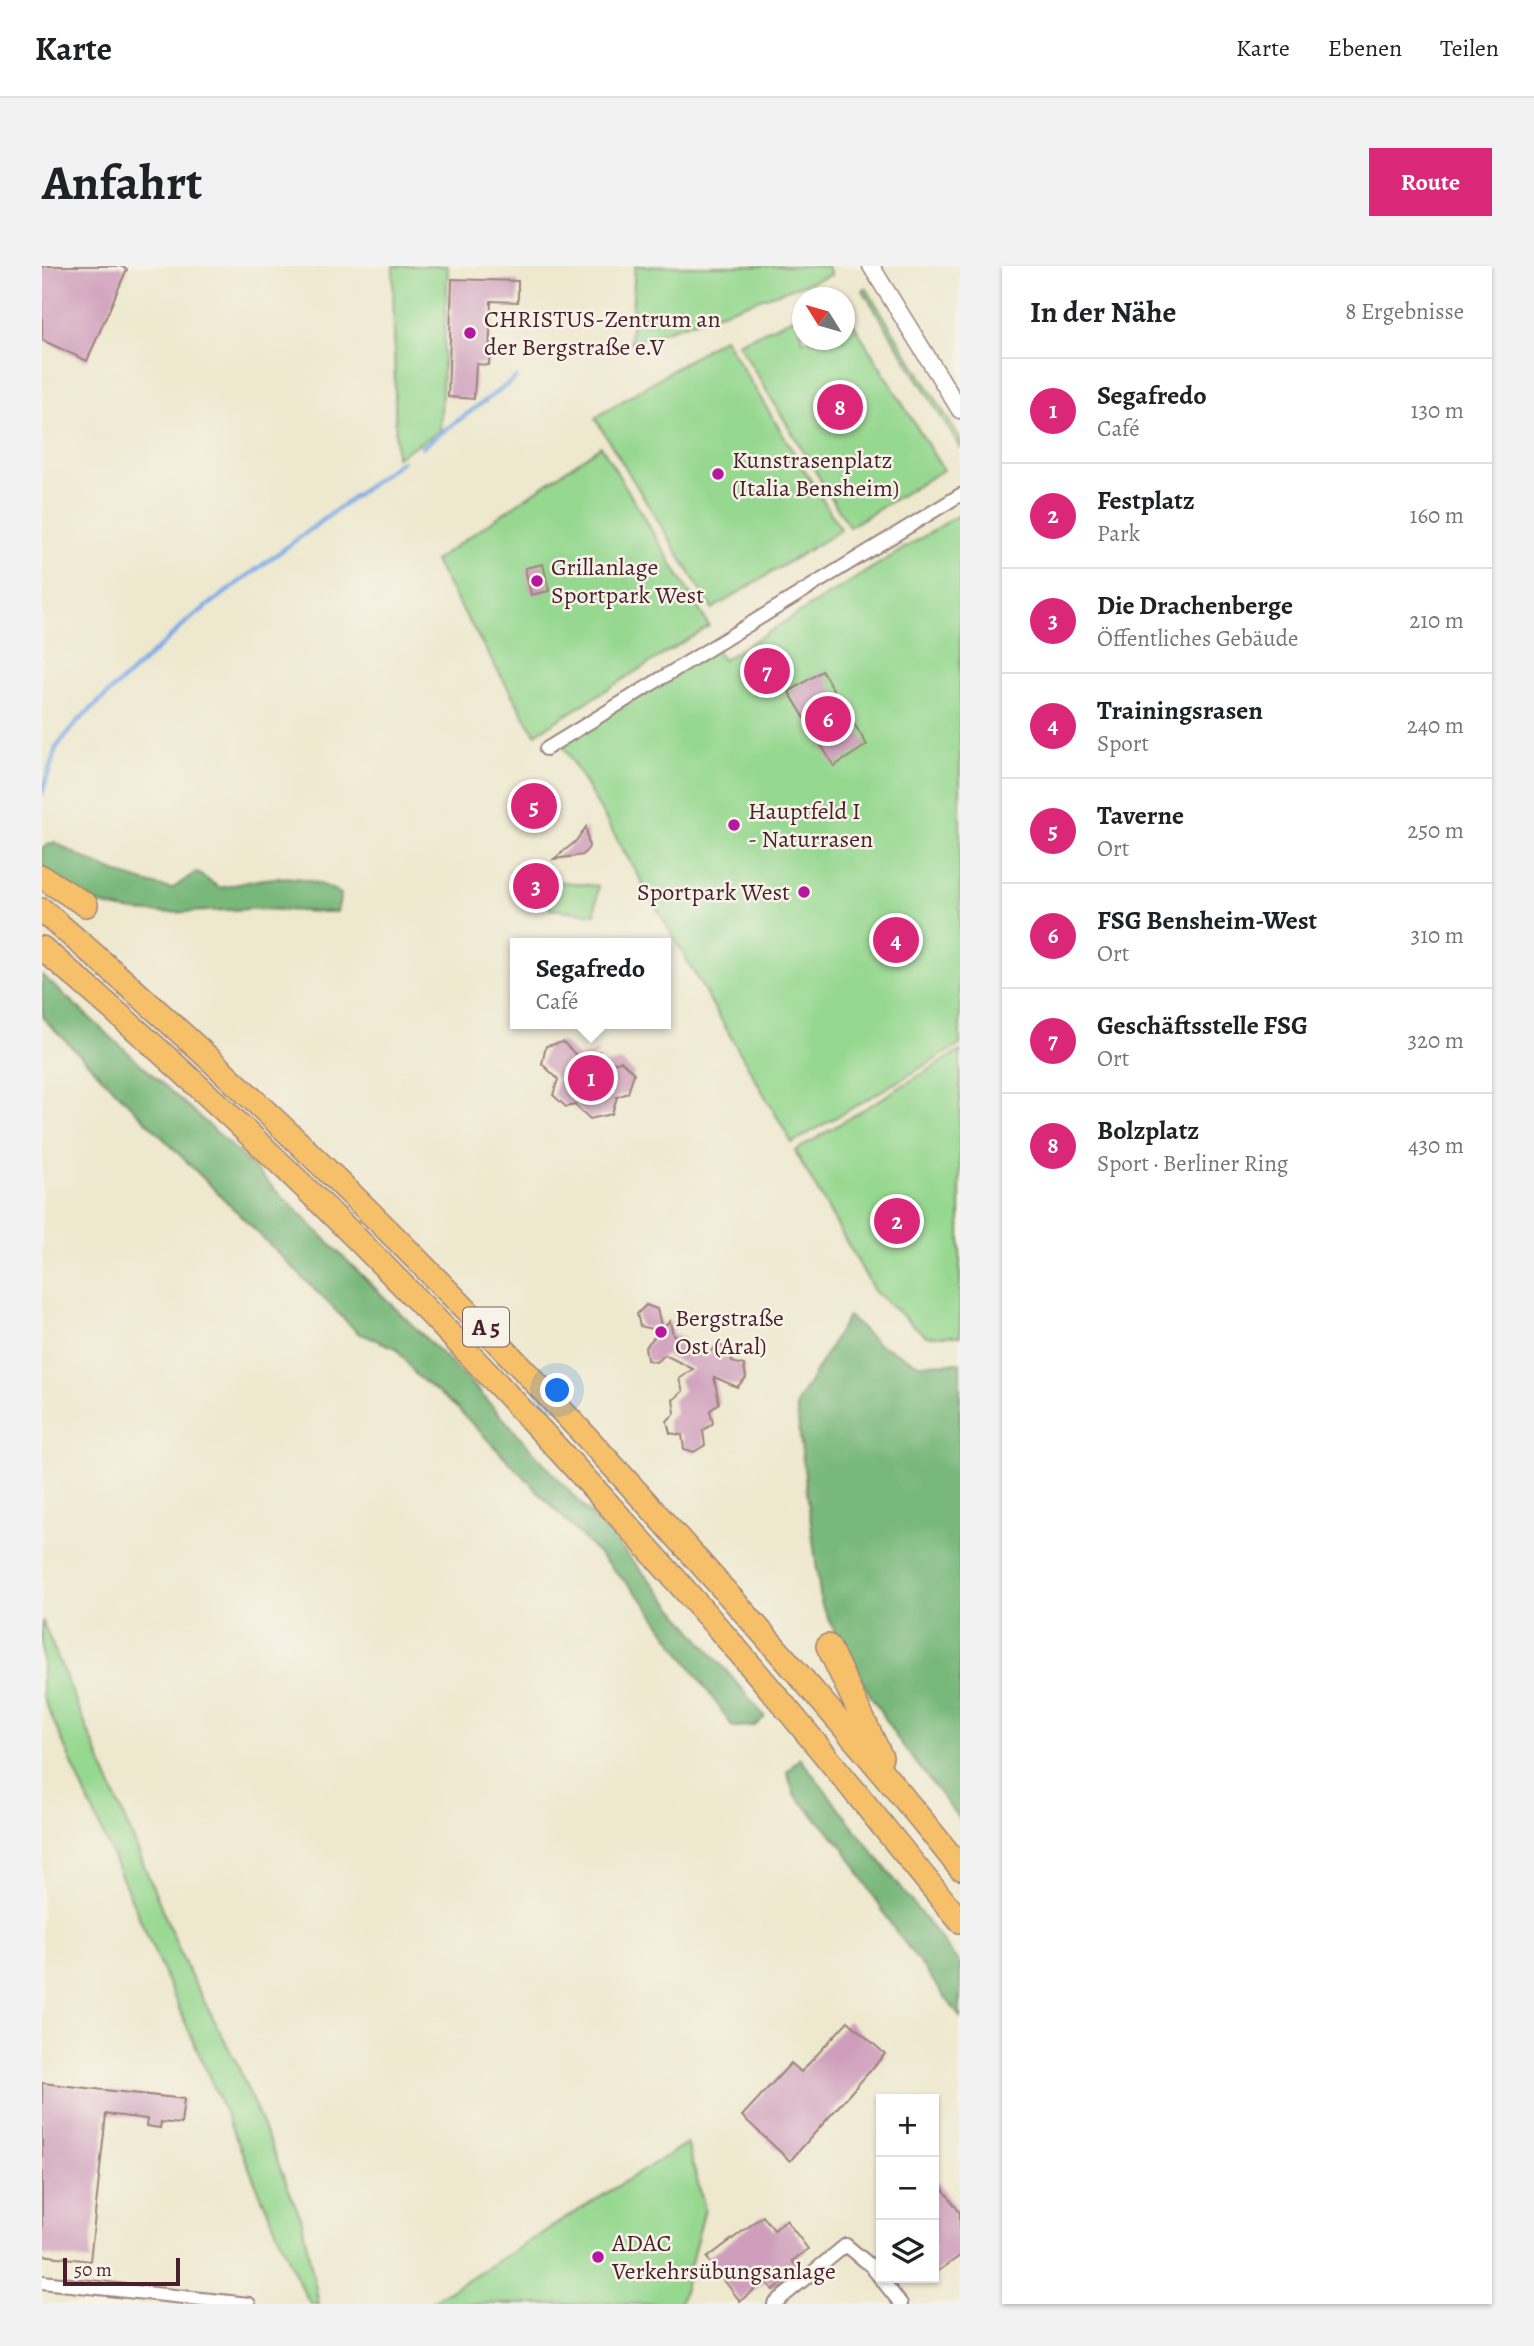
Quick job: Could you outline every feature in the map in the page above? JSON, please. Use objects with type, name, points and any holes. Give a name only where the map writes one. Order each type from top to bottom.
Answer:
[{"type":"highway","points":[[42,877],[86,905]]},
{"type":"highway","name":"A 5","points":[[42,910],[237,1081],[484,1326],[647,1502],[892,1782],[960,1868]]},
{"type":"highway","name":"A 5","points":[[42,948],[221,1108],[467,1351],[617,1513],[741,1654],[960,1921]]},
{"type":"highway","points":[[828,1646],[892,1782]]},
{"type":"street","points":[[871,266],[960,410]]},
{"type":"street","points":[[547,749],[960,495]]},
{"type":"street","points":[[774,2304],[846,2245],[870,2265],[901,2304]]},
{"type":"street","points":[[42,2281],[249,2304]]},
{"type":"green space","points":[[393,266],[448,266],[440,431],[396,457]]},
{"type":"green space","points":[[635,266],[827,266],[831,275],[792,287],[630,343]]},
{"type":"green space","points":[[866,288],[960,438],[960,447],[863,290]]},
{"type":"green space","points":[[792,319],[792,350],[855,350],[855,326],[943,470],[849,527],[738,343]]},
{"type":"green space","name":"Kunstrasenplatz (Italia Bensheim)","points":[[724,338],[841,530],[712,609],[595,418]]},
{"type":"green space","points":[[601,446],[709,626],[535,734],[434,561]]},
{"type":"green space","name":"Sportpark West","points":[[960,514],[960,1045],[792,1143],[560,740],[715,649],[723,660]]},
{"type":"green space","points":[[55,842],[112,871],[172,889],[196,872],[220,888],[282,877],[310,881],[341,894],[337,912],[262,909],[167,913],[116,908],[91,901],[67,889],[42,871],[42,848]]},
{"type":"green space","points":[[553,881],[598,886],[595,914],[550,909]]},
{"type":"green space","points":[[42,975],[224,1139],[473,1385],[656,1587],[765,1717],[755,1726],[733,1727],[644,1601],[457,1408],[416,1375],[396,1348],[358,1333],[43,1018]]},
{"type":"green space","points":[[960,1051],[960,1336],[926,1336],[875,1292],[795,1151]]},
{"type":"green space","points":[[848,1316],[878,1344],[919,1364],[960,1363],[960,1820],[897,1738],[848,1659],[821,1603],[796,1405]]},
{"type":"green space","points":[[42,1620],[187,1969],[237,2064],[302,2221],[319,2304],[311,2304],[302,2289],[42,1695]]},
{"type":"green space","points":[[800,1758],[960,1964],[960,2017],[892,1926],[844,1848],[794,1794],[787,1772]]},
{"type":"green space","name":"ADAC Verkehrsübungsanlage","points":[[687,2143],[705,2209],[680,2304],[428,2304]]},
{"type":"building","points":[[42,266],[120,266],[127,269],[87,361],[42,340]]},
{"type":"building","name":"CHRISTUS-Zentrum an der Bergstraße e.V","points":[[452,279],[518,281],[518,302],[491,301],[489,365],[476,364],[474,399],[448,397]]},
{"type":"building","name":"Grillanlage Sportpark West","points":[[543,564],[549,591],[531,595],[525,568]]},
{"type":"building","points":[[772,654],[785,675],[762,688],[750,667]]},
{"type":"building","points":[[822,671],[867,745],[834,766],[789,692]]},
{"type":"building","points":[[533,783],[552,813],[534,824],[515,794]]},
{"type":"building","points":[[586,827],[589,847],[583,855],[554,859],[575,842]]},
{"type":"building","points":[[563,1042],[579,1058],[600,1051],[582,1070],[621,1061],[634,1073],[628,1093],[617,1097],[612,1114],[590,1119],[575,1105],[566,1107],[553,1095],[558,1079],[542,1064],[546,1046]]},
{"type":"building","points":[[646,1305],[657,1309],[662,1329],[670,1321],[673,1335],[684,1338],[686,1346],[708,1354],[717,1345],[730,1349],[732,1362],[744,1365],[746,1378],[737,1387],[714,1377],[719,1403],[710,1411],[713,1423],[703,1431],[705,1445],[694,1452],[684,1449],[682,1435],[670,1433],[667,1421],[675,1413],[673,1400],[683,1391],[679,1379],[693,1369],[665,1355],[656,1362],[647,1360],[645,1347],[660,1331],[640,1326],[637,1314]]},
{"type":"building","points":[[848,2021],[885,2054],[790,2161],[742,2116],[791,2063],[801,2072]]},
{"type":"building","points":[[42,2083],[184,2099],[181,2124],[161,2122],[160,2128],[146,2126],[147,2119],[106,2114],[90,2261],[42,2255]]},
{"type":"building","points":[[939,2183],[960,2213],[960,2256],[939,2271]]},
{"type":"building","points":[[763,2216],[774,2230],[786,2220],[808,2249],[792,2261],[799,2270],[773,2290],[766,2281],[740,2301],[707,2258]]},
{"type":"waterway","points":[[422,447],[516,378]]},
{"type":"waterway","points":[[42,793],[56,748],[78,721],[190,619],[402,461]]},
{"type":"place","name":"CHRISTUS-Zentrum an der Bergstraße e.V","points":[[470,333]]},
{"type":"place","name":"Bolzplatz","points":[[840,407]]},
{"type":"place","name":"Kunstrasenplatz (Italia Bensheim)","points":[[718,474]]},
{"type":"place","name":"Grillanlage Sportpark West","points":[[537,581]]},
{"type":"place","name":"Geschäftsstelle FSG","points":[[767,671]]},
{"type":"place","name":"FSG Bensheim-West","points":[[828,719]]},
{"type":"place","name":"Taverne","points":[[534,806]]},
{"type":"place","name":"Hauptfeld I - Naturrasen","points":[[734,825]]},
{"type":"place","name":"Die Drachenberge","points":[[536,886]]},
{"type":"place","name":"Sportpark West","points":[[804,892]]},
{"type":"place","name":"Trainingsrasen","points":[[896,940]]},
{"type":"place","name":"Segafredo","points":[[591,1078]]},
{"type":"place","name":"Festplatz","points":[[897,1221]]},
{"type":"place","name":"Bergstraße Ost (Aral)","points":[[661,1332]]},
{"type":"place","name":"ADAC Verkehrsübungsanlage","points":[[598,2257]]}]
